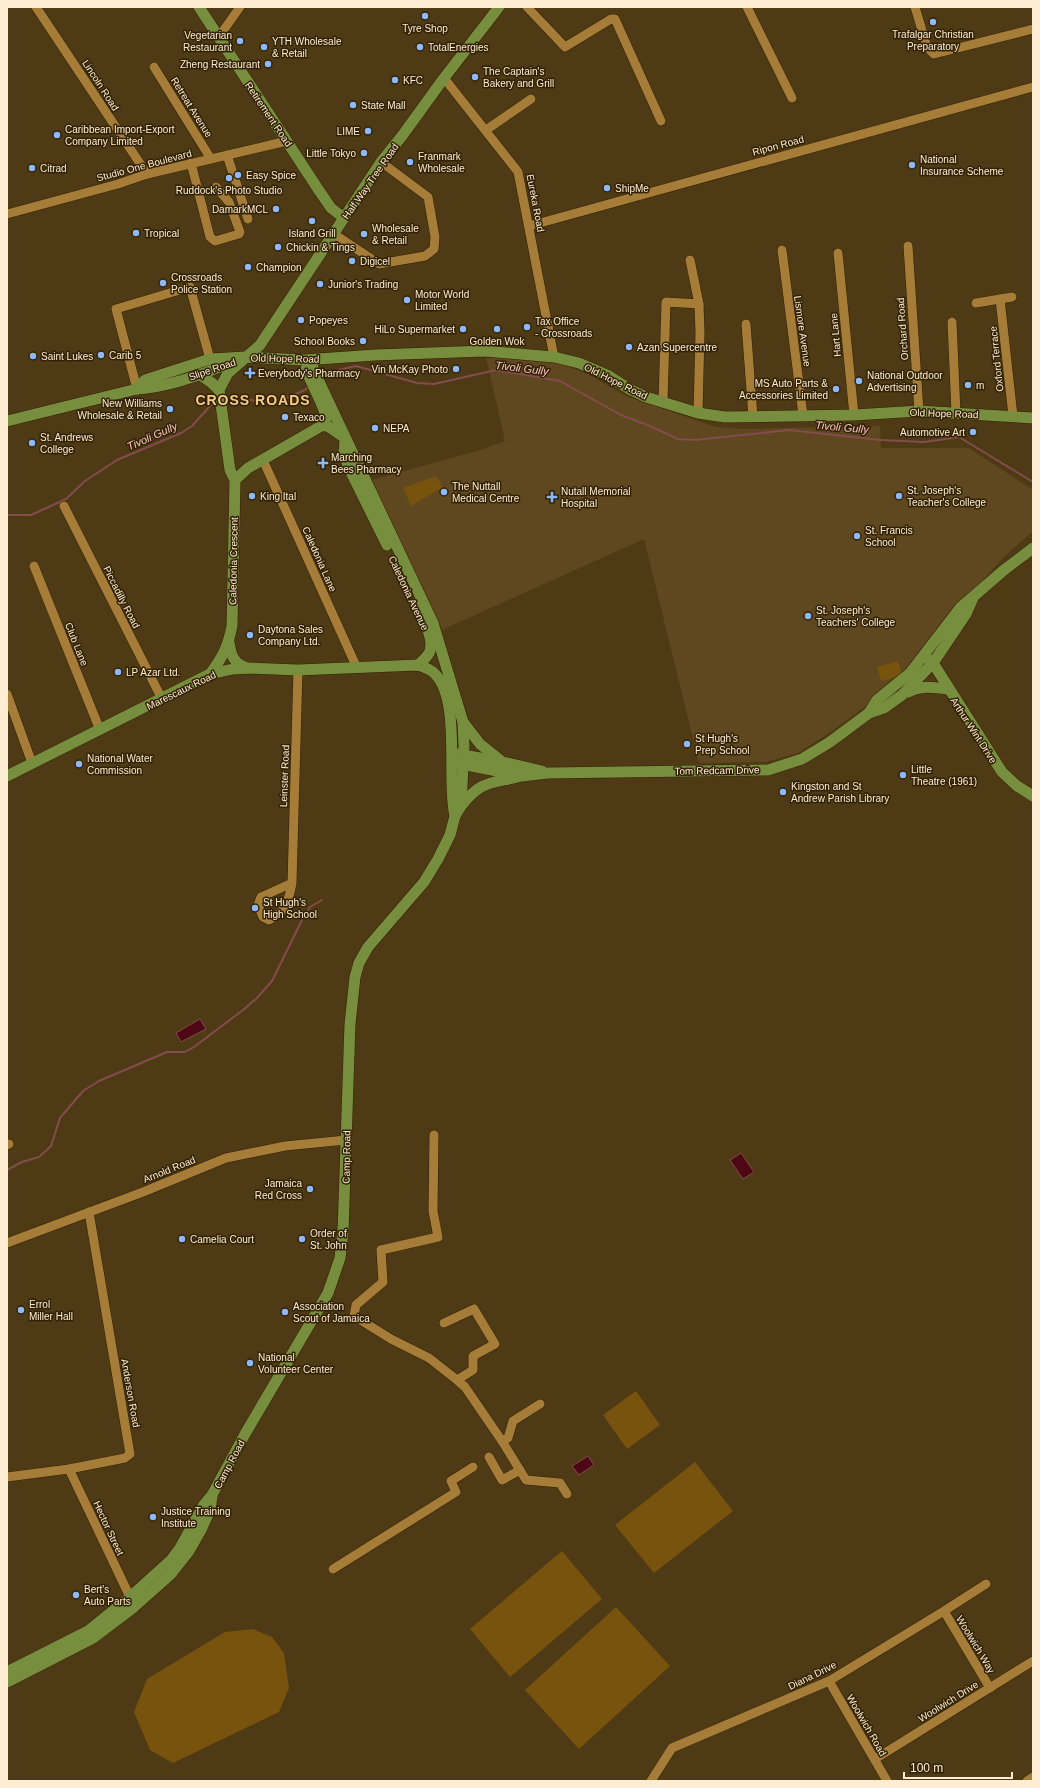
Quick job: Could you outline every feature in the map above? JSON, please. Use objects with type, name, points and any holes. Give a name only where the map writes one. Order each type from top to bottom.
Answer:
[{"type":"main road","name":"Retirement Road","points":[[199,7],[331,208],[344,218]]},
{"type":"main road","name":"Half Way Tree Road","points":[[245,357],[264,340],[381,162],[402,136],[496,8]]},
{"type":"main road","name":"Old Hope Road","points":[[245,357],[307,360],[375,355],[485,351],[554,357],[579,363],[607,375],[631,390],[663,402],[698,413],[726,417],[854,416],[919,411],[1033,418]]},
{"type":"main road","name":"Slipe Road","points":[[137,389],[144,380],[210,359],[245,357]]},
{"type":"main road","name":"Slipe Road","points":[[7,421],[137,389],[149,388],[199,374],[245,357]]},
{"type":"main road","points":[[220,397],[228,373],[245,357]]},
{"type":"main road","points":[[235,480],[248,468],[323,426],[326,416],[307,360]]},
{"type":"main road","points":[[199,374],[212,383],[220,397]]},
{"type":"main road","name":"Caledonia Avenue","points":[[314,380],[346,438],[433,623],[463,722],[464,760]]},
{"type":"main road","name":"Caledonia Crescent","points":[[210,674],[222,658],[229,641],[232,626],[235,480],[230,470],[220,397]]},
{"type":"main road","points":[[323,426],[333,429],[346,438]]},
{"type":"main road","name":"Caledonia Avenue","points":[[346,438],[344,452],[348,466],[419,609],[429,637],[430,652],[418,665]]},
{"type":"main road","name":"Tom Redcam Drive","points":[[452,758],[522,776],[548,773],[768,770],[802,759],[830,742],[869,713],[884,708],[902,695],[928,660],[960,608],[1004,570],[1033,548]]},
{"type":"main road","name":"Caledonia Crescent","points":[[229,641],[230,654],[234,660],[243,666],[250,668]]},
{"type":"main road","name":"Tom Redcam Drive","points":[[869,713],[877,700],[928,660]]},
{"type":"main road","name":"Arthur Wint Drive","points":[[928,660],[1002,772],[1017,786],[1033,796]]},
{"type":"main road","points":[[418,665],[433,672],[440,679],[444,688],[452,735],[452,758]]},
{"type":"main road","name":"Marescaux Road","points":[[7,776],[210,674],[233,669],[250,668],[298,670],[418,665]]},
{"type":"main road","points":[[902,695],[916,688],[928,686],[948,690]]},
{"type":"main road","points":[[463,722],[480,744],[489,753],[503,762]]},
{"type":"main road","name":"Camp Road","points":[[452,758],[452,805],[455,816]]},
{"type":"main road","name":"Tom Redcam Drive","points":[[464,760],[503,762],[548,773]]},
{"type":"main road","name":"Camp Road","points":[[7,1672],[88,1631],[130,1597],[170,1560],[180,1548],[203,1506],[212,1495],[245,1434],[328,1293],[340,1258],[346,1168],[350,1024],[353,988],[360,963],[368,947],[424,882],[435,865],[450,835],[455,816],[461,806],[464,760]]},
{"type":"main road","points":[[461,806],[474,791],[483,785],[522,776]]},
{"type":"main road","name":"Camp Road","points":[[7,1682],[93,1638],[134,1607],[170,1575],[181,1563],[201,1530],[210,1510],[212,1495]]},
{"type":"street","name":"Lincoln Road","points":[[36,7],[146,174]]},
{"type":"street","points":[[218,38],[240,7]]},
{"type":"street","points":[[526,7],[565,47],[611,19],[615,19],[661,121]]},
{"type":"street","points":[[747,7],[792,98]]},
{"type":"street","points":[[915,7],[927,47],[934,54],[1033,29]]},
{"type":"street","name":"Retreat Avenue","points":[[154,67],[211,159]]},
{"type":"street","name":"Eureka Road","points":[[444,78],[518,172],[554,357]]},
{"type":"street","name":"Ripon Road","points":[[529,226],[1033,87]]},
{"type":"street","points":[[486,130],[531,99]]},
{"type":"street","name":"Studio One Boulevard","points":[[7,213],[96,190],[146,174],[287,141]]},
{"type":"street","points":[[228,155],[248,220]]},
{"type":"street","points":[[334,234],[379,264],[425,256],[434,249],[435,237],[428,197],[381,162]]},
{"type":"street","points":[[191,163],[210,237],[216,241],[239,234],[240,232],[229,202],[216,187]]},
{"type":"street","name":"Orchard Road","points":[[908,246],[919,411]]},
{"type":"street","name":"Lismore Avenue","points":[[782,250],[803,416]]},
{"type":"street","name":"Hart Lane","points":[[838,253],[854,416]]},
{"type":"street","points":[[690,260],[699,304],[700,333],[698,413]]},
{"type":"street","points":[[137,389],[116,309],[190,287],[210,359]]},
{"type":"street","points":[[976,303],[1012,297]]},
{"type":"street","name":"Oxford Terrace","points":[[1000,299],[1014,416]]},
{"type":"street","points":[[663,402],[666,302],[699,304]]},
{"type":"street","points":[[952,322],[956,413]]},
{"type":"street","points":[[746,324],[753,417]]},
{"type":"street","name":"Caledonia Lane","points":[[263,460],[357,668]]},
{"type":"street","name":"Piccadilly Road","points":[[64,506],[162,699]]},
{"type":"street","name":"Club Lane","points":[[34,566],[100,730]]},
{"type":"street","name":"Leinster Road","points":[[292,883],[298,670]]},
{"type":"street","points":[[7,694],[32,763]]},
{"type":"street","points":[[434,1135],[433,1211],[438,1237],[381,1250],[383,1282],[356,1305],[354,1316],[391,1339],[429,1358],[457,1380],[465,1387],[502,1441],[526,1480],[560,1484],[567,1494]]},
{"type":"street","name":"Arnold Road","points":[[7,1243],[143,1192],[226,1158],[285,1146],[346,1140]]},
{"type":"street","name":"Anderson Road","points":[[7,1477],[69,1469],[129,1456],[130,1452],[89,1212]]},
{"type":"street","points":[[444,1323],[474,1309],[495,1344],[474,1356],[473,1370],[457,1380]]},
{"type":"street","points":[[502,1441],[508,1438],[513,1421],[540,1404]]},
{"type":"street","points":[[489,1457],[502,1480],[520,1470]]},
{"type":"street","points":[[333,1569],[456,1492],[451,1480],[473,1467]]},
{"type":"street","name":"Hector Street","points":[[69,1469],[130,1597]]},
{"type":"street","name":"Diana Drive","points":[[651,1781],[672,1748],[829,1681],[986,1584]]},
{"type":"street","name":"Woolwich Way","points":[[944,1611],[990,1688]]},
{"type":"street","name":"Woolwich Drive","points":[[874,1759],[1033,1661]]},
{"type":"street","name":"Woolwich Road","points":[[829,1681],[887,1781]]},
{"type":"street","points":[[1027,1781],[1033,1777]]},
{"type":"shaded area","name":"St. Joseph's Teachers' College","points":[[524,356],[556,362],[588,374],[626,396],[716,427],[742,429],[880,426],[881,448],[969,448],[1033,490],[1033,531],[1006,555],[983,580],[901,680],[832,731],[798,753],[765,762],[699,763],[644,539],[442,630],[372,480],[480,450],[505,441],[486,358]]},
{"type":"shaded area","points":[[436,476],[443,487],[411,506],[403,488]]},
{"type":"shaded area","points":[[898,661],[902,675],[881,681],[877,667]]},
{"type":"shaded area","points":[[200,1019],[206,1029],[181,1042],[176,1033]]},
{"type":"shaded area","points":[[741,1153],[754,1172],[743,1179],[730,1160]]},
{"type":"shaded area","points":[[636,1391],[660,1425],[627,1449],[603,1415]]},
{"type":"shaded area","points":[[588,1456],[594,1465],[579,1475],[572,1466]]},
{"type":"shaded area","points":[[695,1462],[733,1511],[654,1573],[615,1525]]},
{"type":"shaded area","points":[[562,1551],[602,1599],[510,1677],[470,1629]]},
{"type":"shaded area","points":[[616,1607],[670,1666],[579,1749],[525,1690]]},
{"type":"shaded area","points":[[253,1629],[272,1637],[284,1653],[289,1688],[279,1712],[173,1763],[150,1750],[134,1712],[147,1679],[225,1632]]},
{"type":"waterway","name":"Tivoli Gully","points":[[320,374],[356,366],[417,383],[434,384],[496,370],[560,381],[621,415],[678,439],[695,440],[789,430],[881,440],[924,442],[959,437],[1033,482]]},
{"type":"waterway","name":"Tivoli Gully","points":[[225,398],[246,399],[272,404],[305,390],[309,386]]},
{"type":"waterway","name":"Tivoli Gully","points":[[7,515],[31,515],[66,499],[85,481],[117,460],[181,433],[192,426],[210,406],[217,402]]},
{"type":"waterway","points":[[7,1170],[22,1162],[39,1157],[51,1146],[60,1118],[83,1091],[99,1081],[167,1052],[185,1052],[194,1047],[256,999],[272,981],[303,918],[310,907],[322,900]]},
{"type":"place","name":"Tyre Shop","points":[[425,16]]},
{"type":"place","name":"Trafalgar Christian Preparatory","points":[[933,22]]},
{"type":"place","name":"Vegetarian Restaurant","points":[[240,41]]},
{"type":"place","name":"YTH Wholesale & Retail","points":[[264,47]]},
{"type":"place","name":"TotalEnergies","points":[[420,47]]},
{"type":"place","name":"Zheng Restaurant","points":[[268,64]]},
{"type":"place","name":"The Captain's Bakery and Grill","points":[[475,77]]},
{"type":"place","name":"KFC","points":[[395,80]]},
{"type":"place","name":"State Mall","points":[[353,105]]},
{"type":"place","name":"LIME","points":[[368,131]]},
{"type":"place","name":"Caribbean Import-Export Company Limited","points":[[57,135]]},
{"type":"place","name":"Little Tokyo","points":[[364,153]]},
{"type":"place","name":"Franmark Wholesale","points":[[410,162]]},
{"type":"place","name":"National Insurance Scheme","points":[[912,165]]},
{"type":"place","name":"Citrad","points":[[32,168]]},
{"type":"place","name":"Easy Spice","points":[[238,175]]},
{"type":"place","name":"Ruddock's Photo Studio","points":[[229,178]]},
{"type":"place","name":"ShipMe","points":[[607,188]]},
{"type":"place","name":"DamarkMCL","points":[[276,209]]},
{"type":"place","name":"Island Grill","points":[[312,221]]},
{"type":"place","name":"Tropical","points":[[136,233]]},
{"type":"place","name":"Wholesale & Retail","points":[[364,234]]},
{"type":"place","name":"Chickin & Tings","points":[[278,247]]},
{"type":"place","name":"Digicel","points":[[352,261]]},
{"type":"place","name":"Champion","points":[[248,267]]},
{"type":"place","name":"Crossroads Police Station","points":[[163,283]]},
{"type":"place","name":"Junior's Trading","points":[[320,284]]},
{"type":"place","name":"Motor World Limited","points":[[407,300]]},
{"type":"place","name":"Popeyes","points":[[301,320]]},
{"type":"place","name":"Tax Office - Crossroads","points":[[527,327]]},
{"type":"place","name":"HiLo Supermarket","points":[[463,329]]},
{"type":"place","name":"Golden Wok","points":[[497,329]]},
{"type":"place","name":"School Books","points":[[363,341]]},
{"type":"place","name":"Azan Supercentre","points":[[629,347]]},
{"type":"place","name":"Carib 5","points":[[101,355]]},
{"type":"place","name":"Saint Lukes","points":[[33,356]]},
{"type":"place","name":"Vin McKay Photo","points":[[456,369]]},
{"type":"place","name":"Everybody's Pharmacy","points":[[250,373]]},
{"type":"place","name":"National Outdoor Advertising","points":[[859,381]]},
{"type":"place","name":"m","points":[[968,385]]},
{"type":"place","name":"MS Auto Parts & Accessories Limited","points":[[836,389]]},
{"type":"place","name":"New Williams Wholesale & Retail","points":[[170,409]]},
{"type":"place","name":"Texaco","points":[[285,417]]},
{"type":"place","name":"NEPA","points":[[375,428]]},
{"type":"place","name":"Automotive Art","points":[[973,432]]},
{"type":"place","name":"St. Andrews College","points":[[32,443]]},
{"type":"place","name":"Marching Bees Pharmacy","points":[[323,463]]},
{"type":"place","name":"The Nuttall Medical Centre","points":[[444,492]]},
{"type":"place","name":"King Ital","points":[[252,496]]},
{"type":"place","name":"St. Joseph's Teacher's College","points":[[899,496]]},
{"type":"place","name":"Nutall Memorial Hospital","points":[[552,497]]},
{"type":"place","name":"St. Francis School","points":[[857,536]]},
{"type":"place","name":"St. Joseph's Teachers' College","points":[[808,616]]},
{"type":"place","name":"Daytona Sales Company Ltd.","points":[[250,635]]},
{"type":"place","name":"LP Azar Ltd.","points":[[118,672]]},
{"type":"place","name":"St Hugh's Prep School","points":[[687,744]]},
{"type":"place","name":"National Water Commission","points":[[79,764]]},
{"type":"place","name":"Little Theatre (1961)","points":[[903,775]]},
{"type":"place","name":"Kingston and St Andrew Parish Library","points":[[783,792]]},
{"type":"place","name":"St Hugh's High School","points":[[255,908]]},
{"type":"place","name":"Jamaica Red Cross","points":[[310,1189]]},
{"type":"place","name":"Camelia Court","points":[[182,1239]]},
{"type":"place","name":"Order of St. John","points":[[302,1239]]},
{"type":"place","name":"Errol Miller Hall","points":[[21,1310]]},
{"type":"place","name":"Association Scout of Jamaica","points":[[285,1312]]},
{"type":"place","name":"National Volunteer Center","points":[[250,1363]]},
{"type":"place","name":"Justice Training Institute","points":[[153,1517]]},
{"type":"place","name":"Bert's Auto Parts","points":[[76,1595]]},
{"type":"district","name":"CROSS ROADS","points":[[253,400]]}]
